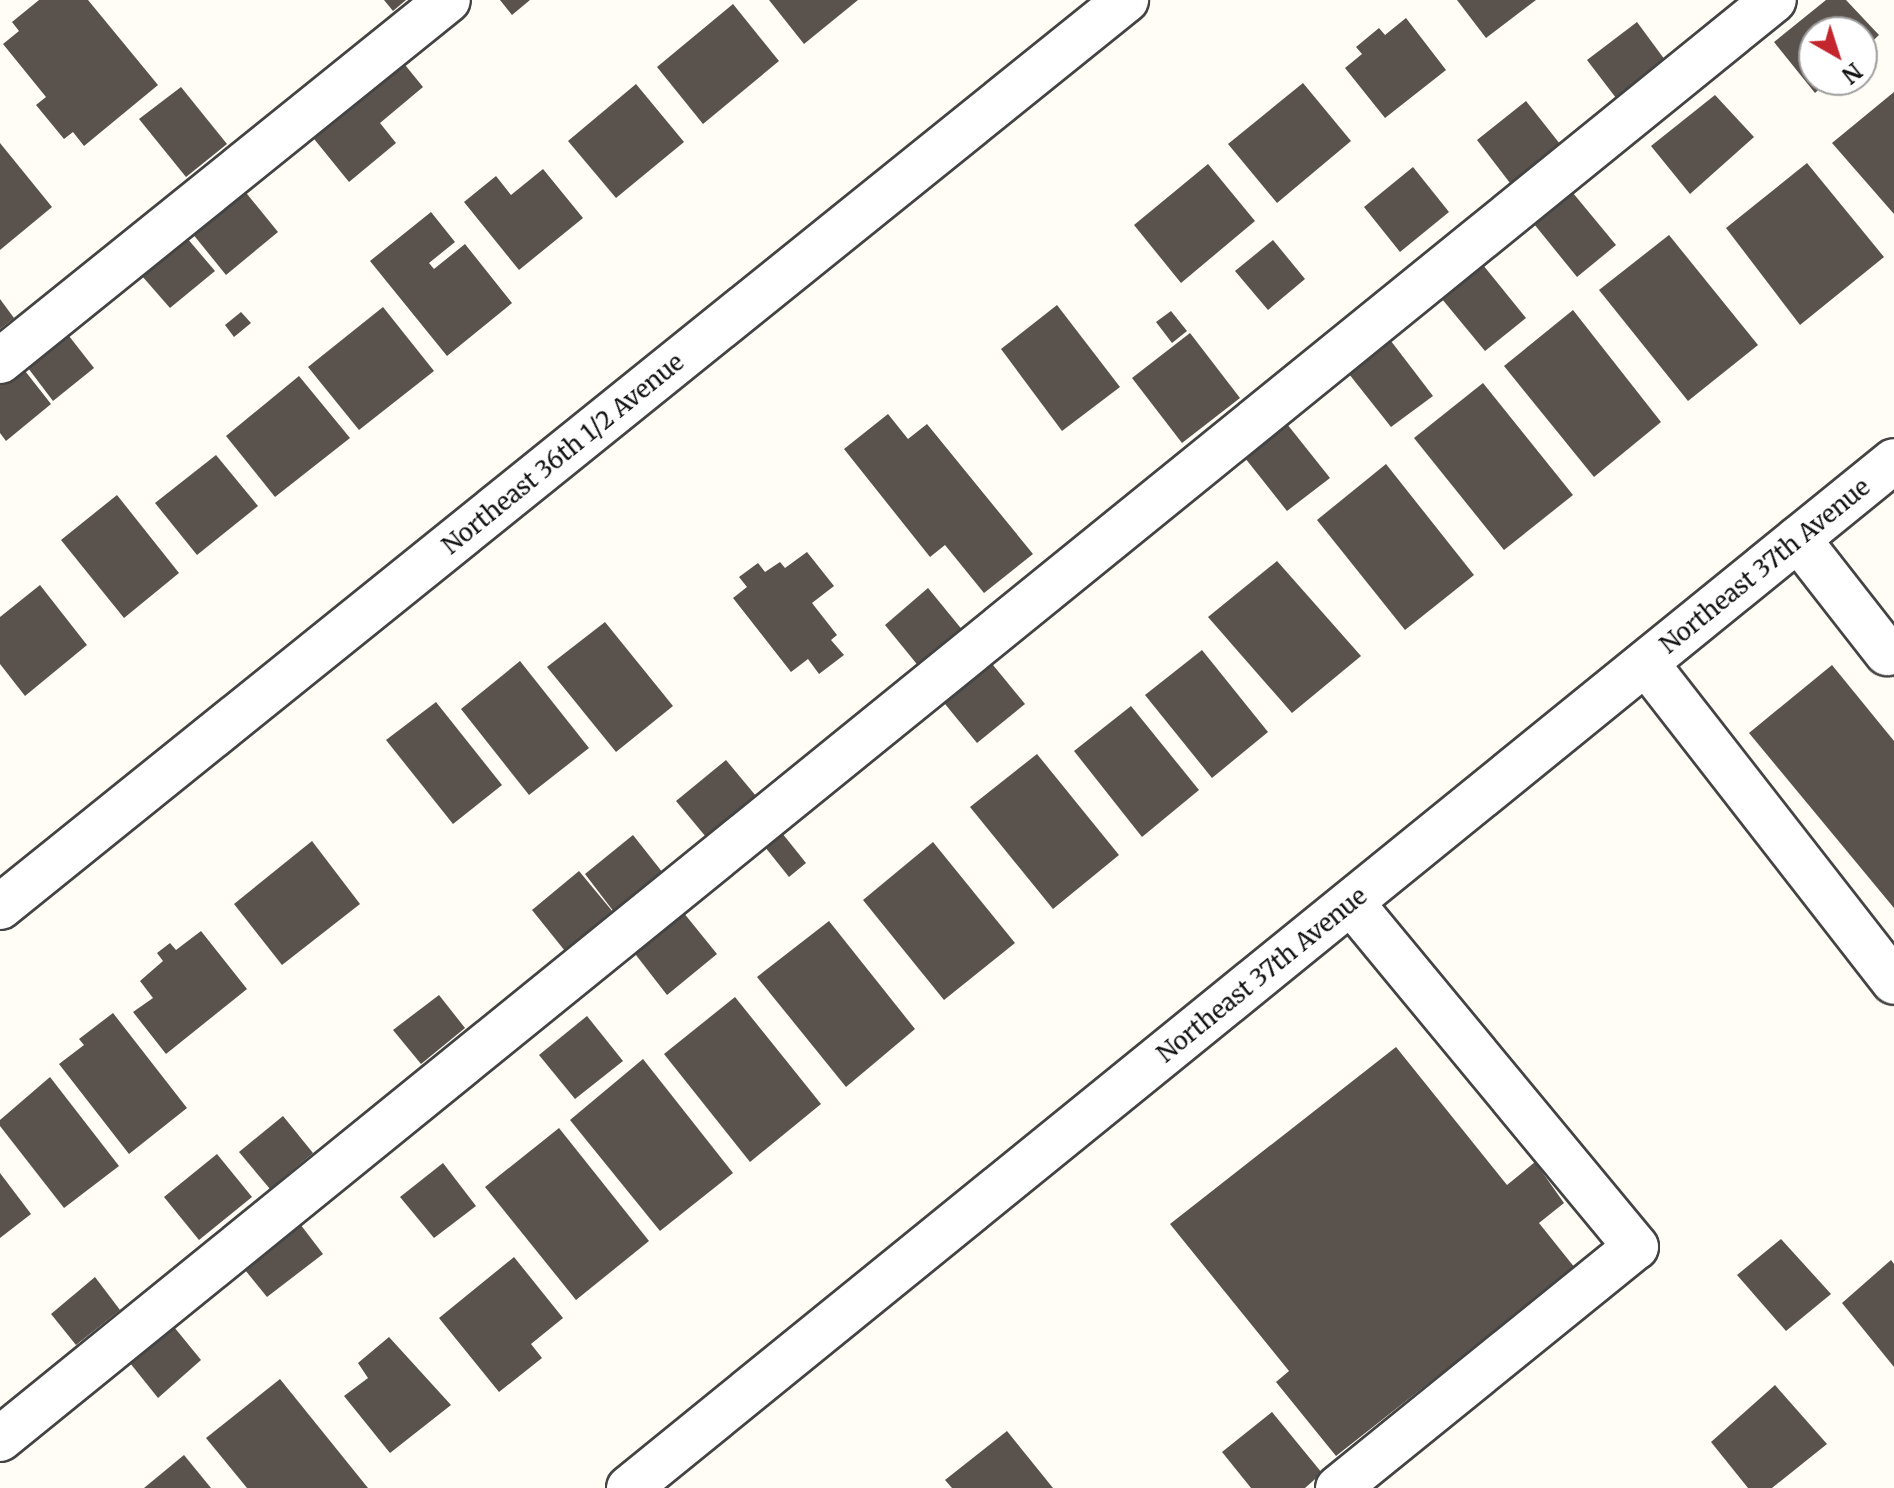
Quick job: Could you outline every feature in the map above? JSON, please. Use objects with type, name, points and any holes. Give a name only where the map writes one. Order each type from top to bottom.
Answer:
[{"type":"street","points":[[0,361],[448,0]]},
{"type":"street","name":"Northeast 36th 1/2 Avenue","points":[[0,907],[1126,0]]},
{"type":"street","points":[[0,1439],[1774,0]]},
{"type":"street","name":"Northeast 37th Avenue","points":[[629,1488],[1894,461]]},
{"type":"street","points":[[1798,539],[1887,653]]},
{"type":"street","points":[[1646,663],[1894,982]]},
{"type":"street","points":[[1338,1488],[1636,1247],[1351,902]]},
{"type":"building","points":[[39,0],[88,0],[158,85],[84,146],[73,132],[64,139],[36,105],[46,97],[3,44],[19,31],[12,22]]},
{"type":"building","points":[[384,0],[406,0],[393,11]]},
{"type":"building","points":[[500,0],[530,0],[512,15]]},
{"type":"building","points":[[769,0],[858,0],[804,44]]},
{"type":"building","points":[[1457,0],[1536,0],[1486,38]]},
{"type":"building","points":[[1826,0],[1846,0],[1861,16],[1806,16]]},
{"type":"building","points":[[733,4],[779,61],[703,124],[657,67]]},
{"type":"building","points":[[1406,18],[1446,70],[1385,118],[1345,68],[1362,54],[1356,47],[1379,28],[1385,35]]},
{"type":"building","points":[[1637,22],[1665,60],[1616,98],[1587,60]]},
{"type":"building","points":[[1798,23],[1798,72],[1774,42]]},
{"type":"building","points":[[397,55],[423,87],[380,123],[396,143],[349,182],[306,129]]},
{"type":"building","points":[[1303,83],[1351,141],[1277,203],[1228,144]]},
{"type":"building","points":[[636,84],[684,142],[616,198],[568,141]]},
{"type":"building","points":[[181,87],[227,144],[186,177],[139,119]]},
{"type":"building","points":[[1894,92],[1894,214],[1832,143]]},
{"type":"building","points":[[1715,95],[1754,137],[1690,194],[1651,146]]},
{"type":"building","points":[[1526,101],[1560,144],[1510,183],[1477,140]]},
{"type":"building","points":[[0,143],[52,207],[0,250]]},
{"type":"building","points":[[1807,163],[1884,257],[1800,325],[1726,228]]},
{"type":"building","points":[[1208,164],[1255,221],[1181,283],[1134,225]]},
{"type":"building","points":[[1413,167],[1449,212],[1400,252],[1364,207]]},
{"type":"building","points":[[543,169],[583,218],[519,270],[464,202],[496,176],[511,195]]},
{"type":"building","points":[[239,184],[278,232],[226,275],[188,228]]},
{"type":"building","points":[[1573,193],[1616,245],[1577,277],[1534,224]]},
{"type":"building","points":[[431,212],[455,242],[429,263],[434,269],[465,244],[512,303],[447,356],[370,261]]},
{"type":"building","points":[[181,231],[215,271],[170,308],[135,268]]},
{"type":"building","points":[[1669,235],[1758,345],[1688,401],[1599,290]]},
{"type":"building","points":[[1273,240],[1305,279],[1268,310],[1235,271]]},
{"type":"building","points":[[1483,265],[1526,318],[1485,351],[1442,299]]},
{"type":"building","points":[[0,299],[14,318],[0,329]]},
{"type":"building","points":[[1057,305],[1120,387],[1062,431],[1001,349]]},
{"type":"building","points":[[383,307],[434,371],[359,430],[308,367]]},
{"type":"building","points":[[1573,310],[1661,422],[1594,477],[1504,366]]},
{"type":"building","points":[[1171,311],[1187,331],[1172,343],[1156,322]]},
{"type":"building","points":[[241,312],[251,323],[234,337],[225,325]]},
{"type":"building","points":[[62,327],[94,368],[53,401],[22,360]]},
{"type":"building","points":[[1190,333],[1240,398],[1182,443],[1132,378]]},
{"type":"building","points":[[1391,341],[1433,396],[1391,427],[1349,374]]},
{"type":"building","points":[[18,362],[51,404],[6,441],[0,433],[0,377]]},
{"type":"building","points":[[299,376],[350,438],[275,497],[226,436]]},
{"type":"building","points":[[1483,383],[1573,495],[1504,550],[1414,438]]},
{"type":"building","points":[[888,414],[908,439],[927,424],[1033,554],[984,593],[945,545],[930,557],[844,449]]},
{"type":"building","points":[[1287,424],[1330,478],[1287,511],[1245,458]]},
{"type":"building","points":[[216,455],[258,506],[197,555],[155,503]]},
{"type":"building","points":[[1386,464],[1474,575],[1405,630],[1317,520]]},
{"type":"building","points":[[117,495],[179,573],[124,618],[61,540]]},
{"type":"building","points":[[807,552],[834,586],[812,603],[837,635],[831,640],[844,655],[819,674],[808,659],[791,672],[733,598],[747,587],[739,577],[758,563],[765,572],[780,562],[785,568]]},
{"type":"building","points":[[1277,561],[1361,656],[1292,713],[1208,617]]},
{"type":"building","points":[[40,585],[87,645],[25,696],[0,664],[0,617]]},
{"type":"building","points":[[928,588],[964,632],[920,668],[885,625]]},
{"type":"building","points":[[605,622],[673,706],[616,752],[547,667]]},
{"type":"building","points":[[1202,650],[1268,732],[1212,778],[1145,695]]},
{"type":"building","points":[[984,654],[1025,704],[977,743],[936,693]]},
{"type":"building","points":[[520,661],[589,748],[529,795],[461,709]]},
{"type":"building","points":[[1832,665],[1894,741],[1894,908],[1749,733]]},
{"type":"building","points":[[436,702],[502,785],[453,824],[386,740]]},
{"type":"building","points":[[1131,706],[1199,790],[1142,837],[1074,751]]},
{"type":"building","points":[[1037,754],[1119,855],[1053,909],[970,807]]},
{"type":"building","points":[[726,760],[756,796],[706,837],[676,801]]},
{"type":"building","points":[[782,833],[806,863],[789,877],[765,847]]},
{"type":"building","points":[[633,835],[663,873],[614,912],[585,874]]},
{"type":"building","points":[[312,841],[360,904],[282,965],[234,904]]},
{"type":"building","points":[[933,842],[1015,943],[944,1000],[863,900]]},
{"type":"building","points":[[579,871],[613,912],[565,951],[532,910]]},
{"type":"building","points":[[679,907],[717,954],[667,995],[629,946]]},
{"type":"building","points":[[829,921],[915,1029],[846,1087],[757,977]]},
{"type":"building","points":[[201,931],[247,989],[166,1054],[133,1012],[153,998],[140,981],[163,961],[157,953],[170,943],[176,950]]},
{"type":"building","points":[[439,995],[465,1028],[421,1064],[393,1030]]},
{"type":"building","points":[[735,997],[821,1104],[750,1162],[664,1054]]},
{"type":"building","points":[[113,1013],[187,1108],[129,1154],[59,1064],[84,1045],[79,1039]]},
{"type":"building","points":[[587,1016],[623,1061],[575,1099],[539,1055]]},
{"type":"building","points":[[1396,1047],[1507,1185],[1535,1162],[1564,1203],[1539,1223],[1575,1268],[1336,1456],[1276,1382],[1289,1371],[1170,1224]]},
{"type":"building","points":[[643,1059],[733,1173],[660,1231],[570,1120]]},
{"type":"building","points":[[50,1077],[119,1166],[64,1208],[0,1126],[0,1120]]},
{"type":"building","points":[[283,1116],[313,1153],[270,1189],[239,1152]]},
{"type":"building","points":[[559,1128],[649,1241],[576,1300],[485,1187]]},
{"type":"building","points":[[217,1154],[252,1197],[199,1240],[164,1197]]},
{"type":"building","points":[[443,1163],[476,1206],[434,1238],[400,1197]]},
{"type":"building","points":[[0,1173],[31,1214],[0,1238]]},
{"type":"building","points":[[297,1220],[323,1254],[267,1297],[241,1265]]},
{"type":"building","points":[[1781,1239],[1831,1294],[1786,1331],[1737,1275]]},
{"type":"building","points":[[514,1257],[563,1318],[531,1344],[542,1358],[499,1392],[439,1318]]},
{"type":"building","points":[[1891,1260],[1894,1264],[1894,1367],[1842,1303]]},
{"type":"building","points":[[95,1277],[120,1310],[76,1345],[51,1314]]},
{"type":"building","points":[[170,1322],[201,1360],[158,1398],[126,1358]]},
{"type":"building","points":[[389,1337],[451,1405],[390,1453],[344,1396],[368,1378],[358,1363]]},
{"type":"building","points":[[280,1379],[368,1488],[247,1488],[206,1438]]},
{"type":"building","points":[[1775,1385],[1827,1444],[1772,1488],[1748,1488],[1711,1442]]},
{"type":"building","points":[[1272,1412],[1322,1473],[1305,1488],[1251,1488],[1222,1452]]},
{"type":"building","points":[[1007,1431],[1053,1488],[952,1488],[945,1480]]},
{"type":"building","points":[[184,1455],[211,1488],[144,1488]]}]
